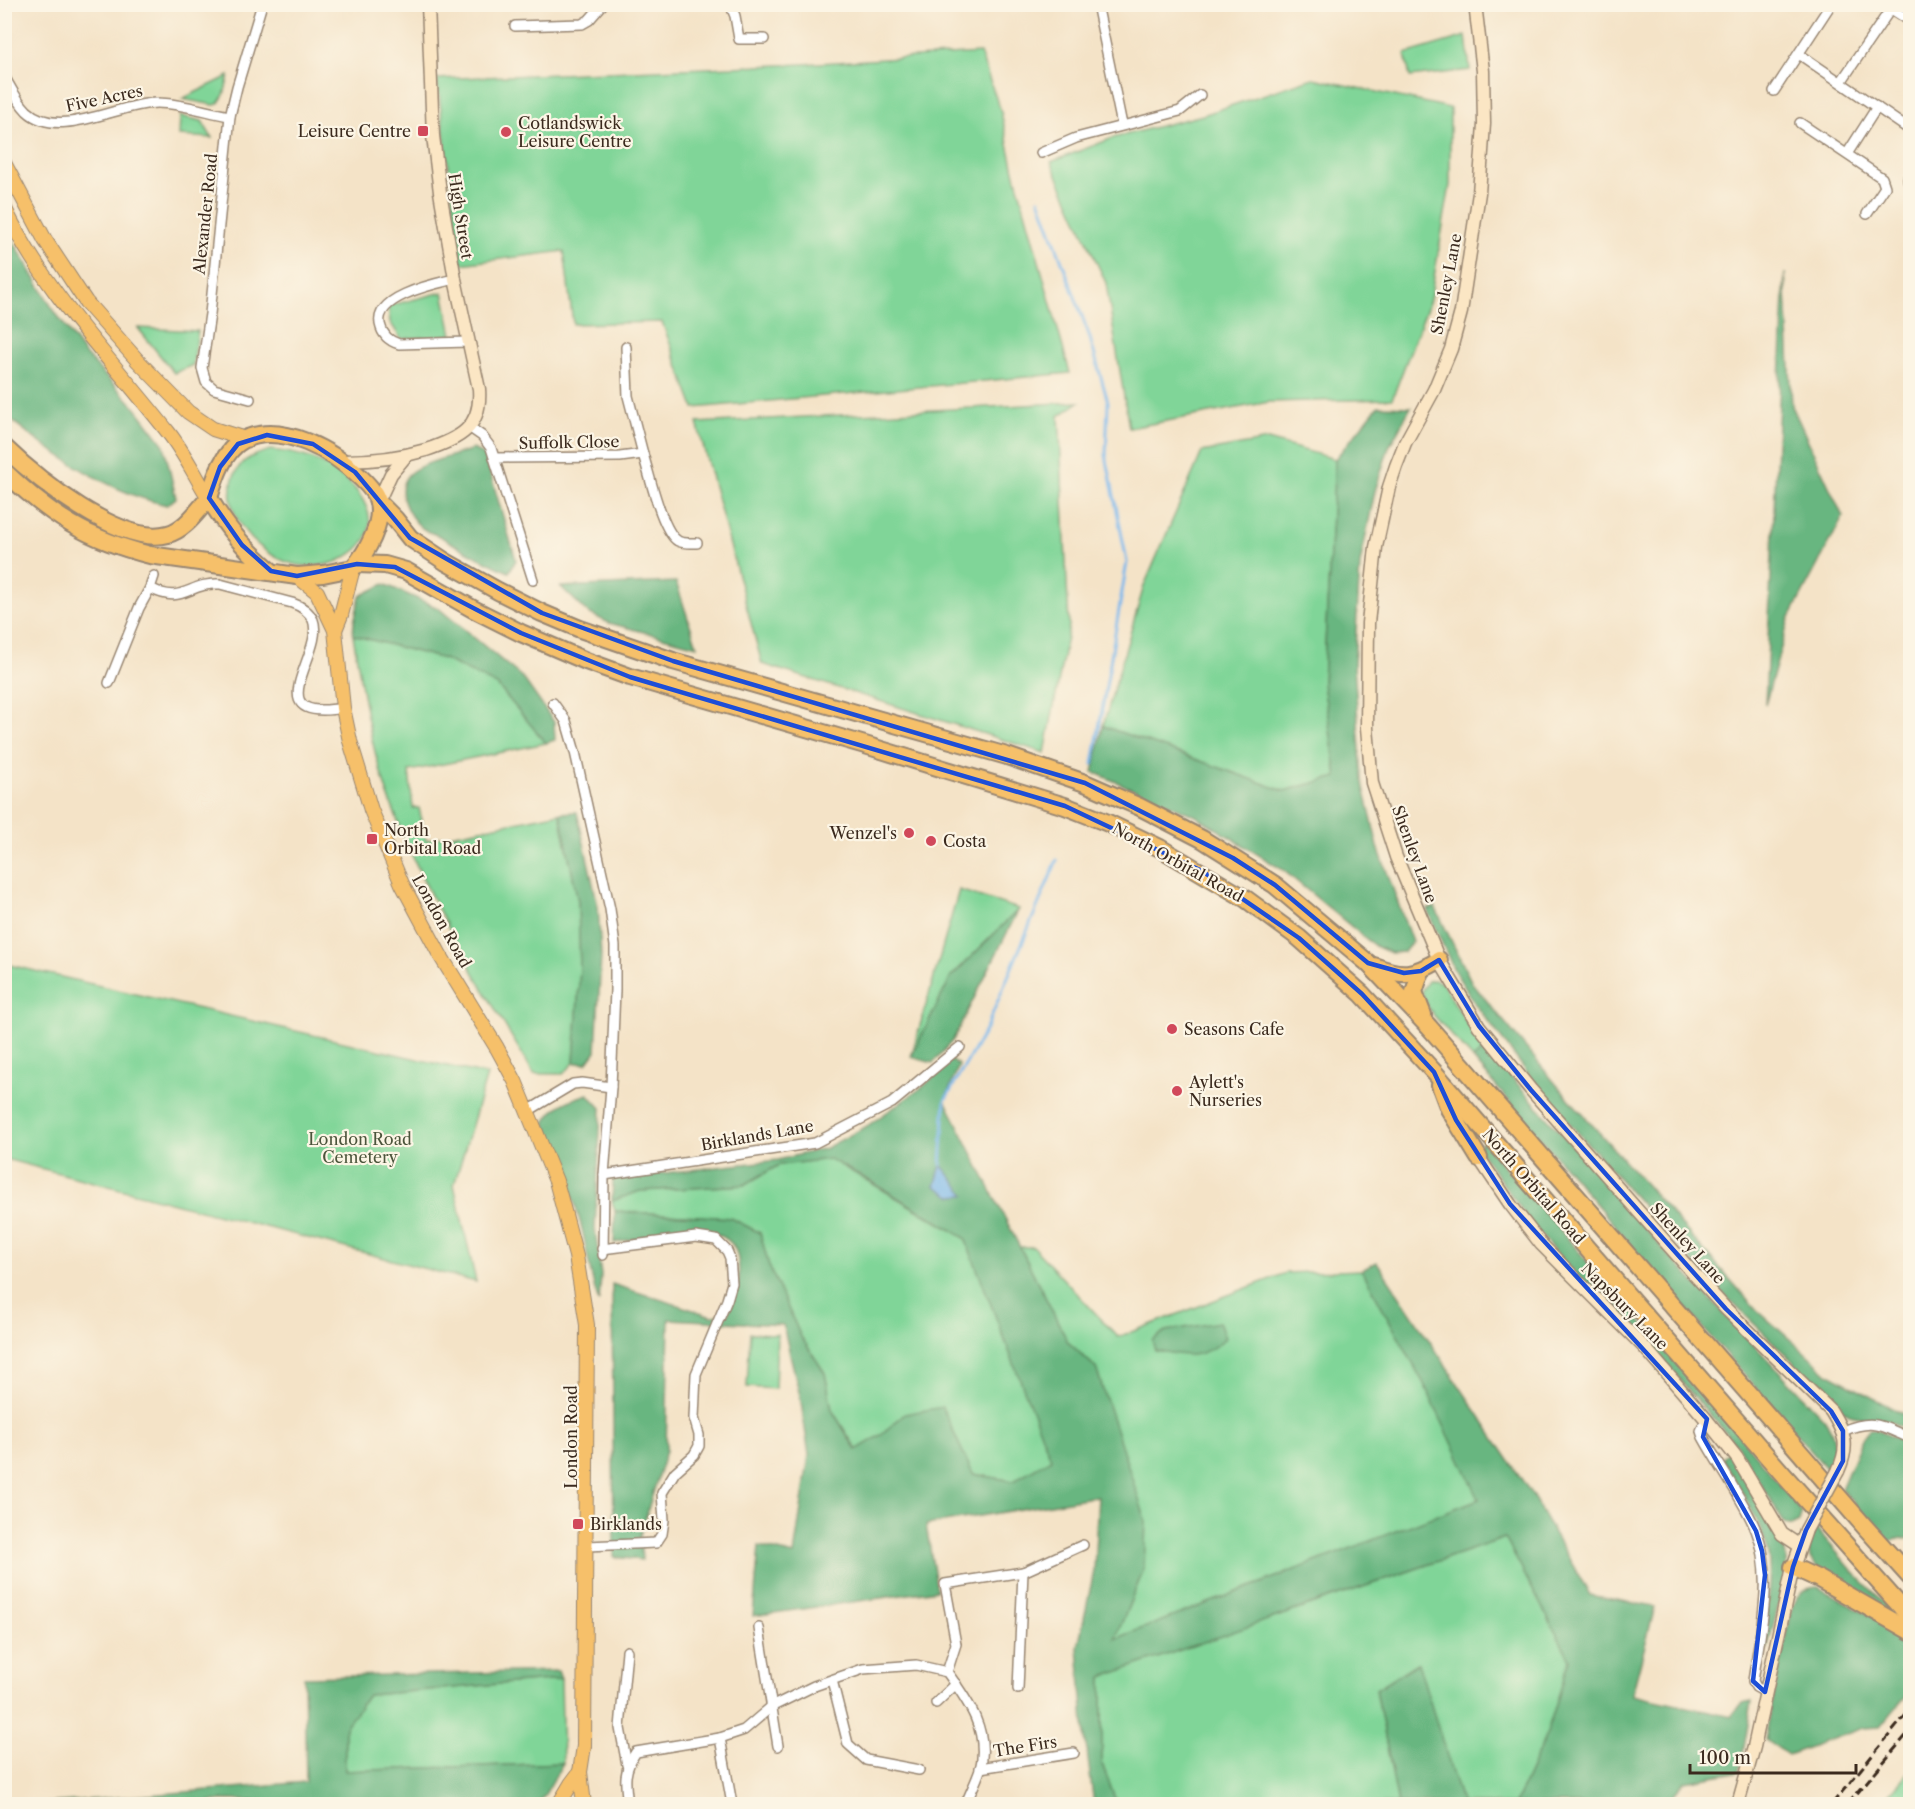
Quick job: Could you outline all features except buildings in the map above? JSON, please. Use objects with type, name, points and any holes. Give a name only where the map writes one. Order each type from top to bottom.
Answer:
[{"type":"highway","points":[[4,447],[69,501],[104,519],[144,534],[159,536],[178,529],[209,498],[220,467],[232,450],[245,439],[284,435],[313,444],[343,461],[366,483],[378,501],[375,531],[368,548],[355,566],[323,574],[297,576],[150,555],[107,543],[81,531],[31,496],[4,471]]},
{"type":"highway","points":[[209,498],[236,538],[271,571]]},
{"type":"highway","name":"North Orbital Road","points":[[378,501],[410,538],[422,547],[498,591],[542,613],[580,629],[673,661],[1007,756],[1074,779],[1140,807],[1202,839],[1275,885],[1368,963],[1429,1027],[1818,1474],[1911,1577]]},
{"type":"highway","name":"North Orbital Road","points":[[355,566],[385,565],[406,571],[521,633],[630,677],[1048,800],[1108,823],[1160,848],[1246,899],[1299,938],[1362,994],[1434,1072],[1773,1463],[1911,1617]]},
{"type":"highway","points":[[1368,963],[1391,973],[1421,971],[1439,960]]},
{"type":"highway","points":[[1421,971],[1414,992],[1429,1027]]},
{"type":"highway","points":[[1434,1072],[1449,1108],[1479,1158]]},
{"type":"highway","points":[[1793,1567],[1819,1579],[1911,1631]]},
{"type":"main road","name":"High Street","points":[[428,4],[433,136],[442,205],[455,279],[479,389],[480,403],[469,427]]},
{"type":"main road","name":"Shenley Lane","points":[[1475,4],[1483,71],[1484,124],[1479,193],[1461,312],[1447,359],[1434,390],[1405,443],[1389,487],[1376,547],[1368,623],[1367,728],[1372,783],[1395,857],[1439,960],[1479,1026],[1531,1090],[1706,1288],[1831,1411],[1843,1431]]},
{"type":"main road","points":[[4,163],[45,240],[94,310],[138,361],[188,412],[213,429],[245,439]]},
{"type":"main road","points":[[4,207],[44,277],[82,329],[170,434],[209,498]]},
{"type":"main road","points":[[343,461],[366,461],[405,456],[451,442],[469,427]]},
{"type":"main road","points":[[378,501],[388,479],[405,456]]},
{"type":"main road","name":"London Road","points":[[335,630],[355,566]]},
{"type":"main road","name":"London Road","points":[[297,576],[317,592],[335,630],[343,708],[350,741],[371,810],[402,884],[440,955],[497,1048],[528,1111],[559,1192],[576,1256],[587,1325],[584,1746],[580,1772],[584,1804]]},
{"type":"main road","name":"Napsbury Lane","points":[[1479,1158],[1541,1244],[1646,1348],[1707,1419],[1737,1458],[1779,1529],[1786,1537],[1800,1546]]},
{"type":"main road","points":[[1738,1804],[1754,1747],[1793,1567],[1806,1530],[1838,1471],[1845,1451],[1843,1431]]},
{"type":"main road","name":"London Road","points":[[559,1804],[580,1772]]},
{"type":"street","name":"Alexander Road","points":[[250,399],[214,389],[206,382],[202,369],[210,314],[230,116],[262,4]]},
{"type":"street","points":[[515,26],[576,25],[589,20],[603,4]]},
{"type":"street","points":[[730,4],[735,16],[739,39],[764,39]]},
{"type":"street","points":[[1097,4],[1122,125]]},
{"type":"street","points":[[1773,91],[1831,4]]},
{"type":"street","points":[[1840,82],[1892,7],[1911,21]]},
{"type":"street","points":[[1799,54],[1911,130]]},
{"type":"street","name":"Five Acres","points":[[4,76],[19,101],[29,112],[47,122],[66,123],[143,104],[158,103],[230,116]]},
{"type":"street","points":[[1041,153],[1076,138],[1180,111],[1200,95]]},
{"type":"street","points":[[1847,154],[1877,107]]},
{"type":"street","points":[[1800,123],[1882,178],[1885,187],[1867,214]]},
{"type":"street","points":[[1911,172],[1908,179],[1911,187]]},
{"type":"street","points":[[455,279],[393,299],[379,315],[380,322],[386,336],[399,344],[468,342]]},
{"type":"street","name":"Suffolk Close","points":[[626,347],[628,396],[662,517],[676,539],[681,542],[697,543]]},
{"type":"street","points":[[469,427],[487,441],[495,458],[533,580]]},
{"type":"street","name":"Suffolk Close","points":[[495,458],[620,457],[643,454]]},
{"type":"street","points":[[109,684],[154,576]]},
{"type":"street","points":[[150,588],[168,596],[211,584],[220,584],[302,607],[312,620],[314,628],[313,640],[298,685],[299,698],[303,704],[318,711],[343,708]]},
{"type":"street","points":[[552,704],[566,721],[575,752],[610,909],[615,946],[611,1087],[604,1175],[603,1252],[696,1237],[716,1240],[727,1251],[730,1258],[732,1283],[728,1299],[696,1374],[694,1418],[699,1435],[699,1446],[694,1455],[675,1472],[662,1493],[664,1520],[662,1534],[656,1543],[587,1546]]},
{"type":"street","name":"Birklands Lane","points":[[604,1175],[815,1143],[892,1103],[960,1047]]},
{"type":"street","points":[[528,1111],[573,1084],[611,1087]]},
{"type":"street","points":[[1707,1419],[1701,1431],[1702,1437],[1752,1522],[1762,1551],[1765,1575],[1764,1594],[1753,1681],[1756,1687],[1765,1692]]},
{"type":"street","points":[[1843,1431],[1868,1423],[1880,1425],[1911,1438]]},
{"type":"street","points":[[947,1672],[956,1644],[945,1584],[1023,1572],[1083,1545]]},
{"type":"street","points":[[1018,1689],[1023,1572]]},
{"type":"street","points":[[759,1628],[778,1746]]},
{"type":"street","points":[[627,1651],[620,1728],[627,1765],[628,1804]]},
{"type":"street","points":[[627,1765],[636,1752],[720,1738],[744,1730],[771,1707],[814,1686],[863,1669],[916,1665],[947,1672],[973,1709],[982,1741],[980,1768],[966,1804]]},
{"type":"street","points":[[832,1680],[848,1744],[866,1760],[919,1770]]},
{"type":"street","points":[[936,1702],[956,1684]]},
{"type":"street","points":[[720,1738],[732,1804]]},
{"type":"street","name":"The Firs","points":[[980,1768],[1074,1753]]},
{"type":"highlighted area","points":[[267,435],[313,444],[355,472],[410,538],[542,613],[673,661],[1085,783],[1233,858],[1275,885],[1368,963],[1404,973],[1421,971],[1439,960],[1479,1026],[1531,1090],[1726,1309],[1831,1411],[1843,1431],[1843,1461],[1806,1530],[1793,1567],[1765,1692],[1753,1681],[1765,1575],[1762,1551],[1756,1531],[1703,1437],[1707,1419],[1510,1204],[1456,1120],[1434,1072],[1362,994],[1299,938],[1202,871],[1065,806],[630,677],[521,633],[395,567],[357,564],[297,576],[271,571],[242,545],[209,498],[220,467],[238,444]]},
{"type":"green space","points":[[1466,36],[1470,70],[1410,77],[1405,54]]},
{"type":"green space","points":[[980,53],[1001,112],[1015,175],[1070,373],[694,408],[662,322],[573,324],[564,251],[461,264],[437,79],[804,64]]},
{"type":"green space","points":[[229,76],[224,95],[218,104],[182,99]]},
{"type":"green space","points":[[1313,78],[1450,108],[1450,185],[1430,300],[1392,399],[1269,402],[1129,428],[1106,283],[1051,162],[1113,138],[1203,115]]},
{"type":"green space","points":[[180,116],[202,121],[212,138],[179,136]]},
{"type":"green space","points":[[4,225],[51,306],[83,352],[134,406],[164,445],[176,498],[167,505],[150,501],[102,481],[56,454],[5,416]]},
{"type":"green space","points":[[1785,273],[1792,406],[1843,517],[1789,619],[1765,705]]},
{"type":"green space","points":[[443,292],[452,335],[401,339],[390,322],[388,306]]},
{"type":"green space","points":[[138,328],[198,331],[193,365],[174,373]]},
{"type":"green space","points":[[1079,402],[1059,416],[1069,626],[1045,753],[762,664],[697,423]]},
{"type":"green space","points":[[1378,406],[1411,407],[1389,447],[1375,491],[1360,564],[1354,665],[1362,779],[1378,847],[1412,942],[1404,952],[1391,953],[1375,946],[1283,870],[1196,816],[1093,772],[1103,726],[1284,791],[1337,777],[1323,683],[1335,459]]},
{"type":"green space","points":[[1268,440],[1335,459],[1323,683],[1337,777],[1284,791],[1103,726],[1144,586],[1202,452]]},
{"type":"green space","points":[[473,449],[485,456],[516,560],[509,572],[424,530],[412,517],[404,503],[402,488],[404,481],[413,471],[429,463]]},
{"type":"green space","points":[[270,450],[317,461],[331,468],[355,489],[368,513],[370,526],[366,538],[357,549],[331,563],[305,566],[279,559],[252,539],[234,512],[231,497],[232,482],[239,467],[245,461]]},
{"type":"green space","points":[[676,582],[697,646],[609,623],[588,613],[561,587]]},
{"type":"green space","points":[[384,584],[438,608],[523,678],[554,722],[555,740],[546,743],[497,685],[444,659],[353,635],[360,596]]},
{"type":"green space","points":[[353,635],[444,659],[497,685],[546,743],[409,771],[413,808],[419,808],[426,840],[560,813],[578,901],[580,968],[574,1063],[563,1074],[534,1074],[469,965],[429,891],[411,853],[381,773],[368,722]]},
{"type":"green space","points":[[577,812],[598,906],[601,956],[596,1051],[587,1063],[574,1063],[580,968],[578,901],[560,813]]},
{"type":"green space","points":[[959,890],[1019,909],[951,977],[911,1057]]},
{"type":"green space","points":[[1435,907],[1472,983],[1556,1084],[1757,1310],[1829,1374],[1910,1418],[1910,1431],[1889,1421],[1853,1416],[1844,1411],[1707,1278],[1542,1092],[1476,1005],[1455,972],[1427,910]]},
{"type":"green space","points":[[1019,909],[953,1040],[933,1063],[911,1057],[951,977]]},
{"type":"green space","name":"London Road Cemetery","points":[[5,964],[487,1075],[454,1185],[476,1282],[5,1159]]},
{"type":"green space","points":[[1435,980],[1442,983],[1486,1048],[1473,1059],[1430,1011],[1421,991],[1428,981]]},
{"type":"green space","points":[[1486,1048],[1662,1248],[1828,1423],[1835,1446],[1827,1469],[1660,1279],[1473,1059]]},
{"type":"green space","points":[[951,1060],[959,1065],[945,1100],[1068,1342],[1096,1368],[1146,1521],[1144,1569],[1115,1639],[1479,1499],[1424,1384],[1362,1270],[1377,1262],[1532,1495],[1590,1595],[1655,1607],[1632,1695],[1732,1717],[1742,1703],[1752,1701],[1740,1771],[1685,1781],[1666,1804],[1515,1804],[1547,1733],[1570,1659],[1505,1538],[1102,1677],[1102,1764],[1117,1804],[1094,1804],[1085,1737],[1078,1647],[1094,1571],[1098,1496],[926,1525],[937,1590],[753,1616],[759,1546],[794,1555],[809,1455],[800,1396],[783,1325],[669,1319],[666,1451],[640,1535],[642,1560],[614,1557],[612,1284],[712,1316],[728,1314],[739,1279],[736,1250],[721,1236],[708,1232],[675,1232],[614,1243],[615,1211],[731,1218],[760,1233],[769,1266],[801,1337],[825,1373],[832,1410],[856,1450],[878,1437],[905,1414],[942,1407],[973,1474],[1013,1481],[1051,1459],[965,1238],[870,1181],[830,1159],[779,1165],[744,1185],[640,1191],[612,1201],[613,1179],[778,1160],[826,1148],[867,1126],[924,1086]]},
{"type":"green space","points":[[588,1094],[601,1108],[595,1229],[601,1275],[599,1302],[575,1202],[545,1123],[558,1107]]},
{"type":"green space","points":[[1483,1142],[1736,1431],[1802,1512],[1799,1522],[1791,1526],[1784,1523],[1739,1448],[1649,1345],[1567,1266],[1533,1226],[1477,1147]]},
{"type":"green space","points":[[830,1159],[965,1238],[1052,1459],[1013,1481],[973,1474],[905,1414],[878,1437],[857,1450],[832,1410],[825,1373],[801,1337],[769,1266],[760,1233],[731,1218],[615,1211],[612,1201],[640,1191],[744,1185],[779,1165]]},
{"type":"green space","points":[[1020,1247],[1033,1247],[1118,1337],[1286,1273],[1362,1270],[1424,1384],[1480,1499],[1115,1639],[1144,1569],[1096,1368],[1068,1342]]},
{"type":"green space","points":[[1219,1322],[1225,1338],[1209,1350],[1184,1355],[1155,1350],[1152,1340],[1166,1331]]},
{"type":"green space","points":[[750,1333],[777,1334],[775,1389],[747,1387]]},
{"type":"green space","points":[[1869,1429],[1875,1429],[1910,1445],[1910,1539],[1897,1538],[1888,1542],[1841,1489],[1863,1437]]},
{"type":"green space","points":[[1728,1453],[1770,1521],[1786,1558],[1782,1591],[1767,1649],[1761,1648],[1769,1578],[1767,1550],[1755,1517],[1722,1459]]},
{"type":"green space","points":[[1816,1528],[1856,1575],[1891,1609],[1891,1614],[1820,1571],[1810,1558],[1808,1548]]},
{"type":"green space","points":[[1505,1538],[1570,1659],[1547,1733],[1515,1804],[1462,1804],[1417,1663],[1376,1689],[1398,1804],[1117,1804],[1102,1764],[1102,1677]]},
{"type":"green space","points":[[1818,1587],[1879,1620],[1910,1640],[1910,1691],[1880,1727],[1863,1728],[1788,1755],[1765,1739],[1793,1604],[1803,1591]]},
{"type":"green space","points":[[1418,1663],[1462,1804],[1398,1804],[1376,1689]]},
{"type":"green space","points":[[558,1671],[561,1679],[368,1695],[345,1727],[345,1771],[563,1763],[537,1804],[324,1804],[228,1800],[178,1804],[37,1804],[306,1782],[304,1677]]},
{"type":"green space","points":[[561,1679],[563,1763],[345,1771],[345,1727],[368,1695]]},
{"type":"green space","points":[[1910,1771],[1910,1804],[1881,1804]]},
{"type":"water","points":[[941,1165],[966,1195],[951,1196],[935,1186]]},
{"type":"waterway","points":[[1039,199],[1089,335],[1108,402],[1106,455],[1127,562],[1093,764]]},
{"type":"waterway","points":[[941,1165],[945,1100],[986,1029],[1057,860]]},
{"type":"railway","points":[[1832,1804],[1910,1710]]},
{"type":"railway","points":[[1848,1804],[1910,1731]]},
{"type":"place","name":"Leisure Centre","points":[[423,131]]},
{"type":"place","name":"Cotlandswick Leisure Centre","points":[[506,132]]},
{"type":"place","name":"Wenzel's","points":[[909,833]]},
{"type":"place","name":"North Orbital Road","points":[[372,839]]},
{"type":"place","name":"Costa","points":[[931,841]]},
{"type":"place","name":"Seasons Cafe","points":[[1172,1029]]},
{"type":"place","name":"Aylett's Nurseries","points":[[1177,1091]]},
{"type":"place","name":"Birklands","points":[[578,1524]]}]
